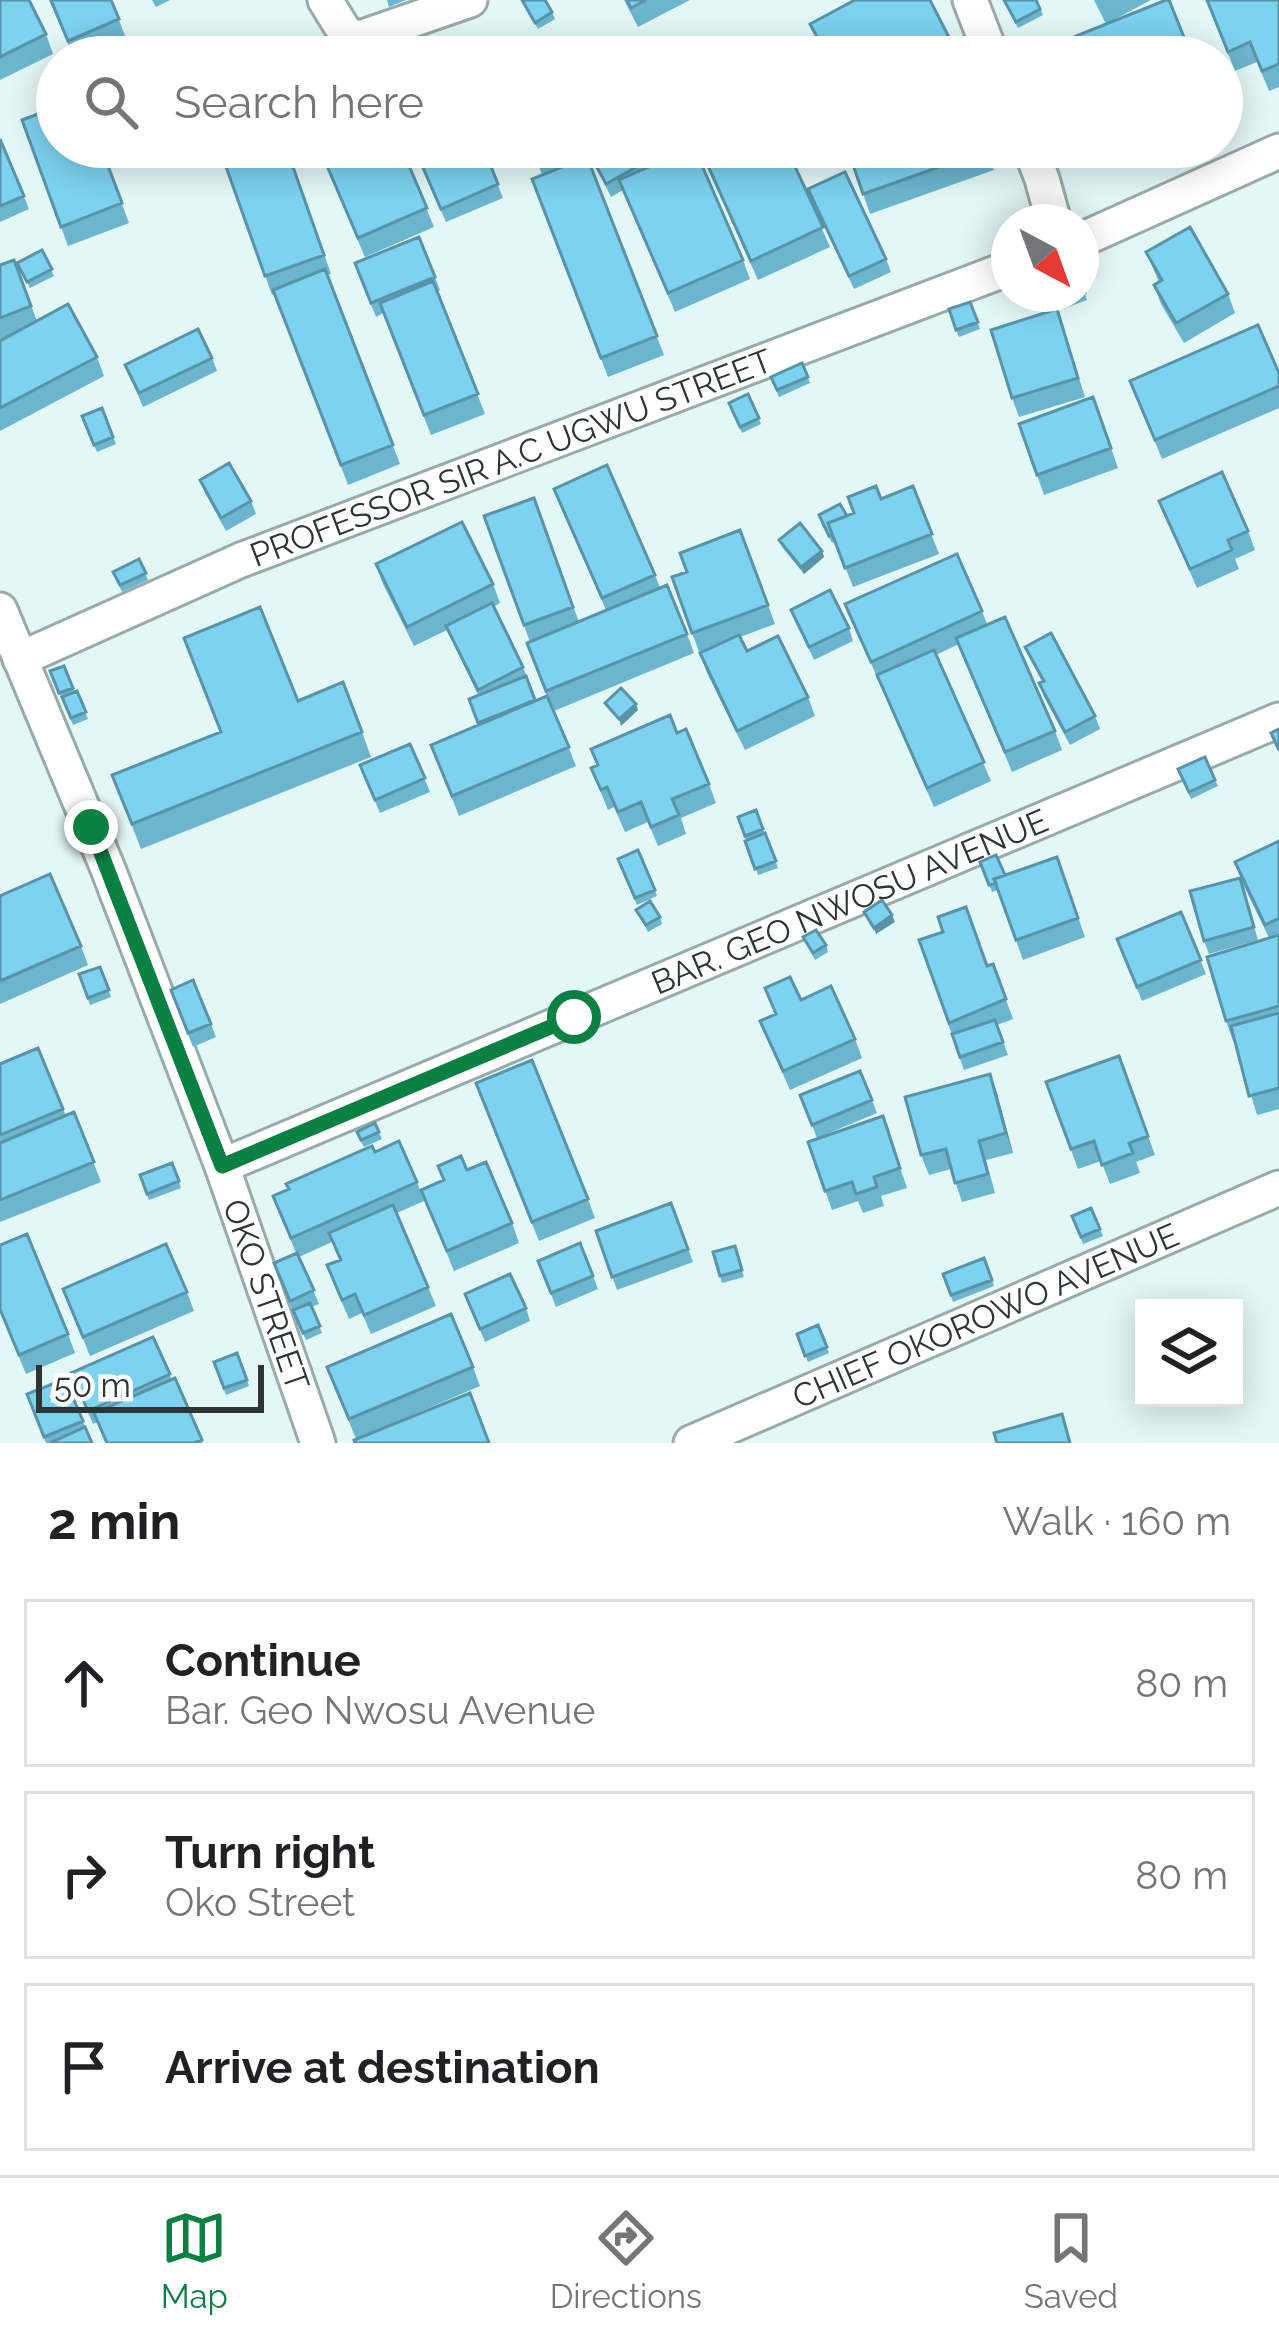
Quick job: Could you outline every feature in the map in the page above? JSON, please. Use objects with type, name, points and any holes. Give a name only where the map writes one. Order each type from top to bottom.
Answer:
[{"type":"street","points":[[325,0],[346,34],[352,36]]},
{"type":"street","points":[[365,36],[470,0]]},
{"type":"street","points":[[970,0],[984,36]]},
{"type":"street","points":[[1243,167],[1279,151]]},
{"type":"street","points":[[1038,168],[1049,204]]},
{"type":"street","points":[[1099,232],[1241,168]]},
{"type":"street","name":"PROFESSOR SIR A.C UGWU STREET","points":[[20,659],[242,560],[991,275]]},
{"type":"street","name":"OKO STREET","points":[[0,610],[108,869],[222,1166],[318,1443]]},
{"type":"street","name":"BAR. GEO NWOSU AVENUE","points":[[222,1166],[1279,720]]},
{"type":"street","name":"CHIEF OKOROWO AVENUE","points":[[691,1443],[1279,1187]]},
{"type":"building","points":[[0,0],[29,0],[46,34],[0,57]]},
{"type":"building","points":[[51,0],[111,0],[119,19],[80,36],[66,36]]},
{"type":"building","points":[[522,0],[545,0],[552,12],[535,23]]},
{"type":"building","points":[[855,0],[930,0],[948,36],[817,36],[810,24]]},
{"type":"building","points":[[1004,0],[1036,0],[1040,9],[1016,22]]},
{"type":"building","points":[[1169,0],[1184,36],[1076,36]]},
{"type":"building","points":[[1207,0],[1279,0],[1279,64],[1262,71],[1250,42],[1243,45],[1243,36],[1222,36]]},
{"type":"building","points":[[36,115],[36,158],[22,120]]},
{"type":"building","points":[[0,139],[24,196],[0,206]]},
{"type":"building","points":[[39,168],[109,168],[122,203],[61,227]]},
{"type":"building","points":[[226,168],[293,168],[324,255],[265,276]]},
{"type":"building","points":[[328,168],[410,168],[427,208],[358,238]]},
{"type":"building","points":[[423,168],[492,168],[498,184],[441,209]]},
{"type":"building","points":[[560,168],[591,168],[657,336],[601,358],[532,179]]},
{"type":"building","points":[[597,168],[635,168],[606,184]]},
{"type":"building","points":[[646,168],[703,168],[743,260],[668,293],[619,180]]},
{"type":"building","points":[[709,168],[796,168],[823,227],[751,261]]},
{"type":"building","points":[[854,168],[936,168],[863,194]]},
{"type":"building","points":[[845,172],[886,259],[849,276],[808,189]]},
{"type":"building","points":[[1190,227],[1228,294],[1176,323],[1154,285],[1162,280],[1146,252]]},
{"type":"building","points":[[419,237],[435,277],[371,303],[355,263]]},
{"type":"building","points":[[42,250],[52,269],[27,282],[17,263]]},
{"type":"building","points":[[14,260],[31,306],[0,318],[0,265]]},
{"type":"building","points":[[325,269],[393,445],[341,465],[273,290]]},
{"type":"building","points":[[433,281],[478,394],[424,415],[380,303]]},
{"type":"building","points":[[970,302],[978,322],[956,330],[949,309]]},
{"type":"building","points":[[68,304],[97,357],[0,408],[0,341]]},
{"type":"building","points":[[1058,312],[1078,378],[1012,398],[991,330]]},
{"type":"building","points":[[1258,325],[1279,373],[1279,386],[1155,440],[1130,381]]},
{"type":"building","points":[[198,329],[212,358],[139,393],[125,365]]},
{"type":"building","points":[[802,363],[808,377],[777,390],[771,377]]},
{"type":"building","points":[[748,394],[759,418],[740,427],[729,403]]},
{"type":"building","points":[[1093,397],[1111,448],[1037,475],[1019,424]]},
{"type":"building","points":[[102,408],[113,437],[94,445],[82,416]]},
{"type":"building","points":[[229,463],[251,501],[221,518],[200,480]]},
{"type":"building","points":[[607,465],[655,575],[602,598],[554,489]]},
{"type":"building","points":[[1222,472],[1248,531],[1228,540],[1232,550],[1190,569],[1159,501]]},
{"type":"building","points":[[876,486],[881,499],[913,486],[932,534],[845,568],[828,523],[854,513],[848,497]]},
{"type":"building","points":[[534,498],[573,607],[524,625],[484,516]]},
{"type":"building","points":[[840,504],[847,516],[828,523],[829,536],[819,515]]},
{"type":"building","points":[[462,522],[493,584],[407,627],[376,564]]},
{"type":"building","points":[[800,523],[822,551],[801,567],[779,540]]},
{"type":"building","points":[[740,530],[768,605],[692,633],[672,577],[687,572],[680,553]]},
{"type":"building","points":[[957,554],[982,611],[871,662],[845,604]]},
{"type":"building","points":[[139,559],[146,573],[120,585],[113,572]]},
{"type":"building","points":[[667,585],[687,634],[546,691],[527,643]]},
{"type":"building","points":[[830,590],[849,628],[809,647],[791,610]]},
{"type":"building","points":[[492,603],[523,667],[478,690],[446,626]]},
{"type":"building","points":[[260,607],[298,701],[343,682],[362,732],[132,824],[112,775],[221,732],[184,638]]},
{"type":"building","points":[[1005,617],[1055,731],[1005,752],[956,638]]},
{"type":"building","points":[[1051,633],[1095,716],[1065,732],[1025,647]]},
{"type":"building","points":[[739,635],[747,651],[778,636],[808,697],[737,731],[700,653]]},
{"type":"building","points":[[934,650],[984,762],[927,788],[877,675]]},
{"type":"building","points":[[64,666],[73,688],[59,693],[50,671]]},
{"type":"building","points":[[526,676],[535,700],[478,723],[469,699]]},
{"type":"building","points":[[621,688],[636,704],[619,719],[605,703]]},
{"type":"building","points":[[77,691],[86,712],[71,718],[62,697]]},
{"type":"building","points":[[547,696],[569,747],[452,796],[431,745]]},
{"type":"building","points":[[670,715],[677,733],[686,729],[709,784],[672,799],[679,815],[651,827],[641,802],[618,812],[607,787],[601,790],[591,768],[598,765],[591,749]]},
{"type":"building","points":[[410,744],[425,778],[375,800],[360,765]]},
{"type":"building","points":[[1205,757],[1215,780],[1189,792],[1178,769]]},
{"type":"building","points":[[756,810],[763,829],[745,836],[738,817]]},
{"type":"building","points":[[765,833],[776,861],[755,869],[745,841]]},
{"type":"building","points":[[1279,841],[1279,918],[1265,925],[1235,862]]},
{"type":"building","points":[[638,850],[655,890],[635,898],[618,859]]},
{"type":"building","points":[[996,855],[1005,875],[989,885],[980,862]]},
{"type":"building","points":[[1057,857],[1078,918],[1016,940],[994,879]]},
{"type":"building","points":[[50,874],[81,946],[0,981],[0,896]]},
{"type":"building","points":[[1240,878],[1254,927],[1204,941],[1190,891]]},
{"type":"building","points":[[882,900],[892,915],[874,928],[864,912]]},
{"type":"building","points":[[650,901],[660,917],[646,925],[636,910]]},
{"type":"building","points":[[966,907],[987,966],[993,964],[1006,999],[949,1023],[919,940],[943,932],[938,917]]},
{"type":"building","points":[[1181,912],[1201,960],[1137,987],[1117,939]]},
{"type":"building","points":[[816,930],[826,945],[813,953],[803,937]]},
{"type":"building","points":[[1279,935],[1279,1006],[1226,1021],[1207,957]]},
{"type":"building","points":[[100,967],[109,990],[88,998],[79,974]]},
{"type":"building","points":[[790,977],[801,1000],[831,986],[855,1039],[783,1071],[760,1021],[776,1014],[765,988]]},
{"type":"building","points":[[193,980],[211,1024],[188,1033],[171,990]]},
{"type":"building","points":[[1279,1013],[1279,1088],[1249,1096],[1231,1026]]},
{"type":"building","points":[[995,1020],[1003,1042],[960,1057],[952,1034]]},
{"type":"building","points":[[38,1048],[63,1109],[0,1135],[0,1064]]},
{"type":"building","points":[[1119,1056],[1148,1136],[1129,1143],[1133,1153],[1102,1165],[1094,1141],[1071,1149],[1046,1082]]},
{"type":"building","points":[[532,1060],[588,1199],[532,1222],[476,1083]]},
{"type":"building","points":[[860,1071],[872,1100],[812,1125],[800,1095]]},
{"type":"building","points":[[990,1074],[1006,1133],[979,1141],[988,1174],[955,1183],[946,1149],[921,1155],[905,1097]]},
{"type":"building","points":[[74,1112],[94,1162],[0,1200],[0,1143]]},
{"type":"building","points":[[883,1116],[900,1168],[874,1177],[877,1187],[856,1194],[852,1182],[825,1191],[808,1142]]},
{"type":"building","points":[[375,1123],[379,1132],[361,1140],[357,1132]]},
{"type":"building","points":[[399,1141],[417,1182],[291,1238],[273,1196],[289,1189],[286,1184],[372,1146],[375,1152]]},
{"type":"building","points":[[461,1156],[467,1170],[486,1162],[512,1223],[447,1251],[421,1190],[444,1180],[438,1166]]},
{"type":"building","points":[[172,1163],[179,1181],[147,1194],[140,1175]]},
{"type":"building","points":[[671,1203],[688,1249],[612,1277],[596,1231]]},
{"type":"building","points":[[393,1205],[428,1287],[364,1315],[355,1294],[342,1300],[327,1265],[341,1260],[329,1233]]},
{"type":"building","points":[[1091,1208],[1100,1229],[1081,1237],[1072,1216]]},
{"type":"building","points":[[27,1234],[68,1334],[19,1355],[0,1309],[0,1245]]},
{"type":"building","points":[[580,1243],[593,1276],[551,1293],[538,1261]]},
{"type":"building","points":[[166,1244],[187,1292],[83,1337],[63,1289]]},
{"type":"building","points":[[735,1246],[742,1270],[720,1276],[713,1252]]},
{"type":"building","points":[[297,1253],[314,1290],[290,1301],[274,1263]]},
{"type":"building","points":[[984,1258],[992,1280],[951,1295],[943,1274]]},
{"type":"building","points":[[510,1274],[526,1308],[480,1329],[465,1294]]},
{"type":"building","points":[[310,1303],[320,1326],[303,1333],[293,1310]]},
{"type":"building","points":[[451,1314],[473,1367],[349,1419],[327,1367]]},
{"type":"building","points":[[818,1325],[827,1347],[805,1356],[797,1334]]},
{"type":"building","points":[[153,1337],[170,1374],[88,1411],[71,1373]]},
{"type":"building","points":[[237,1353],[247,1380],[224,1388],[214,1362]]},
{"type":"building","points":[[175,1378],[202,1440],[107,1443],[94,1413]]},
{"type":"building","points":[[65,1379],[83,1421],[44,1437],[27,1394]]},
{"type":"building","points":[[470,1393],[489,1443],[355,1443],[354,1440]]},
{"type":"building","points":[[1062,1414],[1070,1443],[997,1443],[994,1433]]},
{"type":"building","points":[[85,1427],[92,1443],[50,1443]]},
{"type":"route","points":[[91,827],[222,1166],[574,1017]]}]
